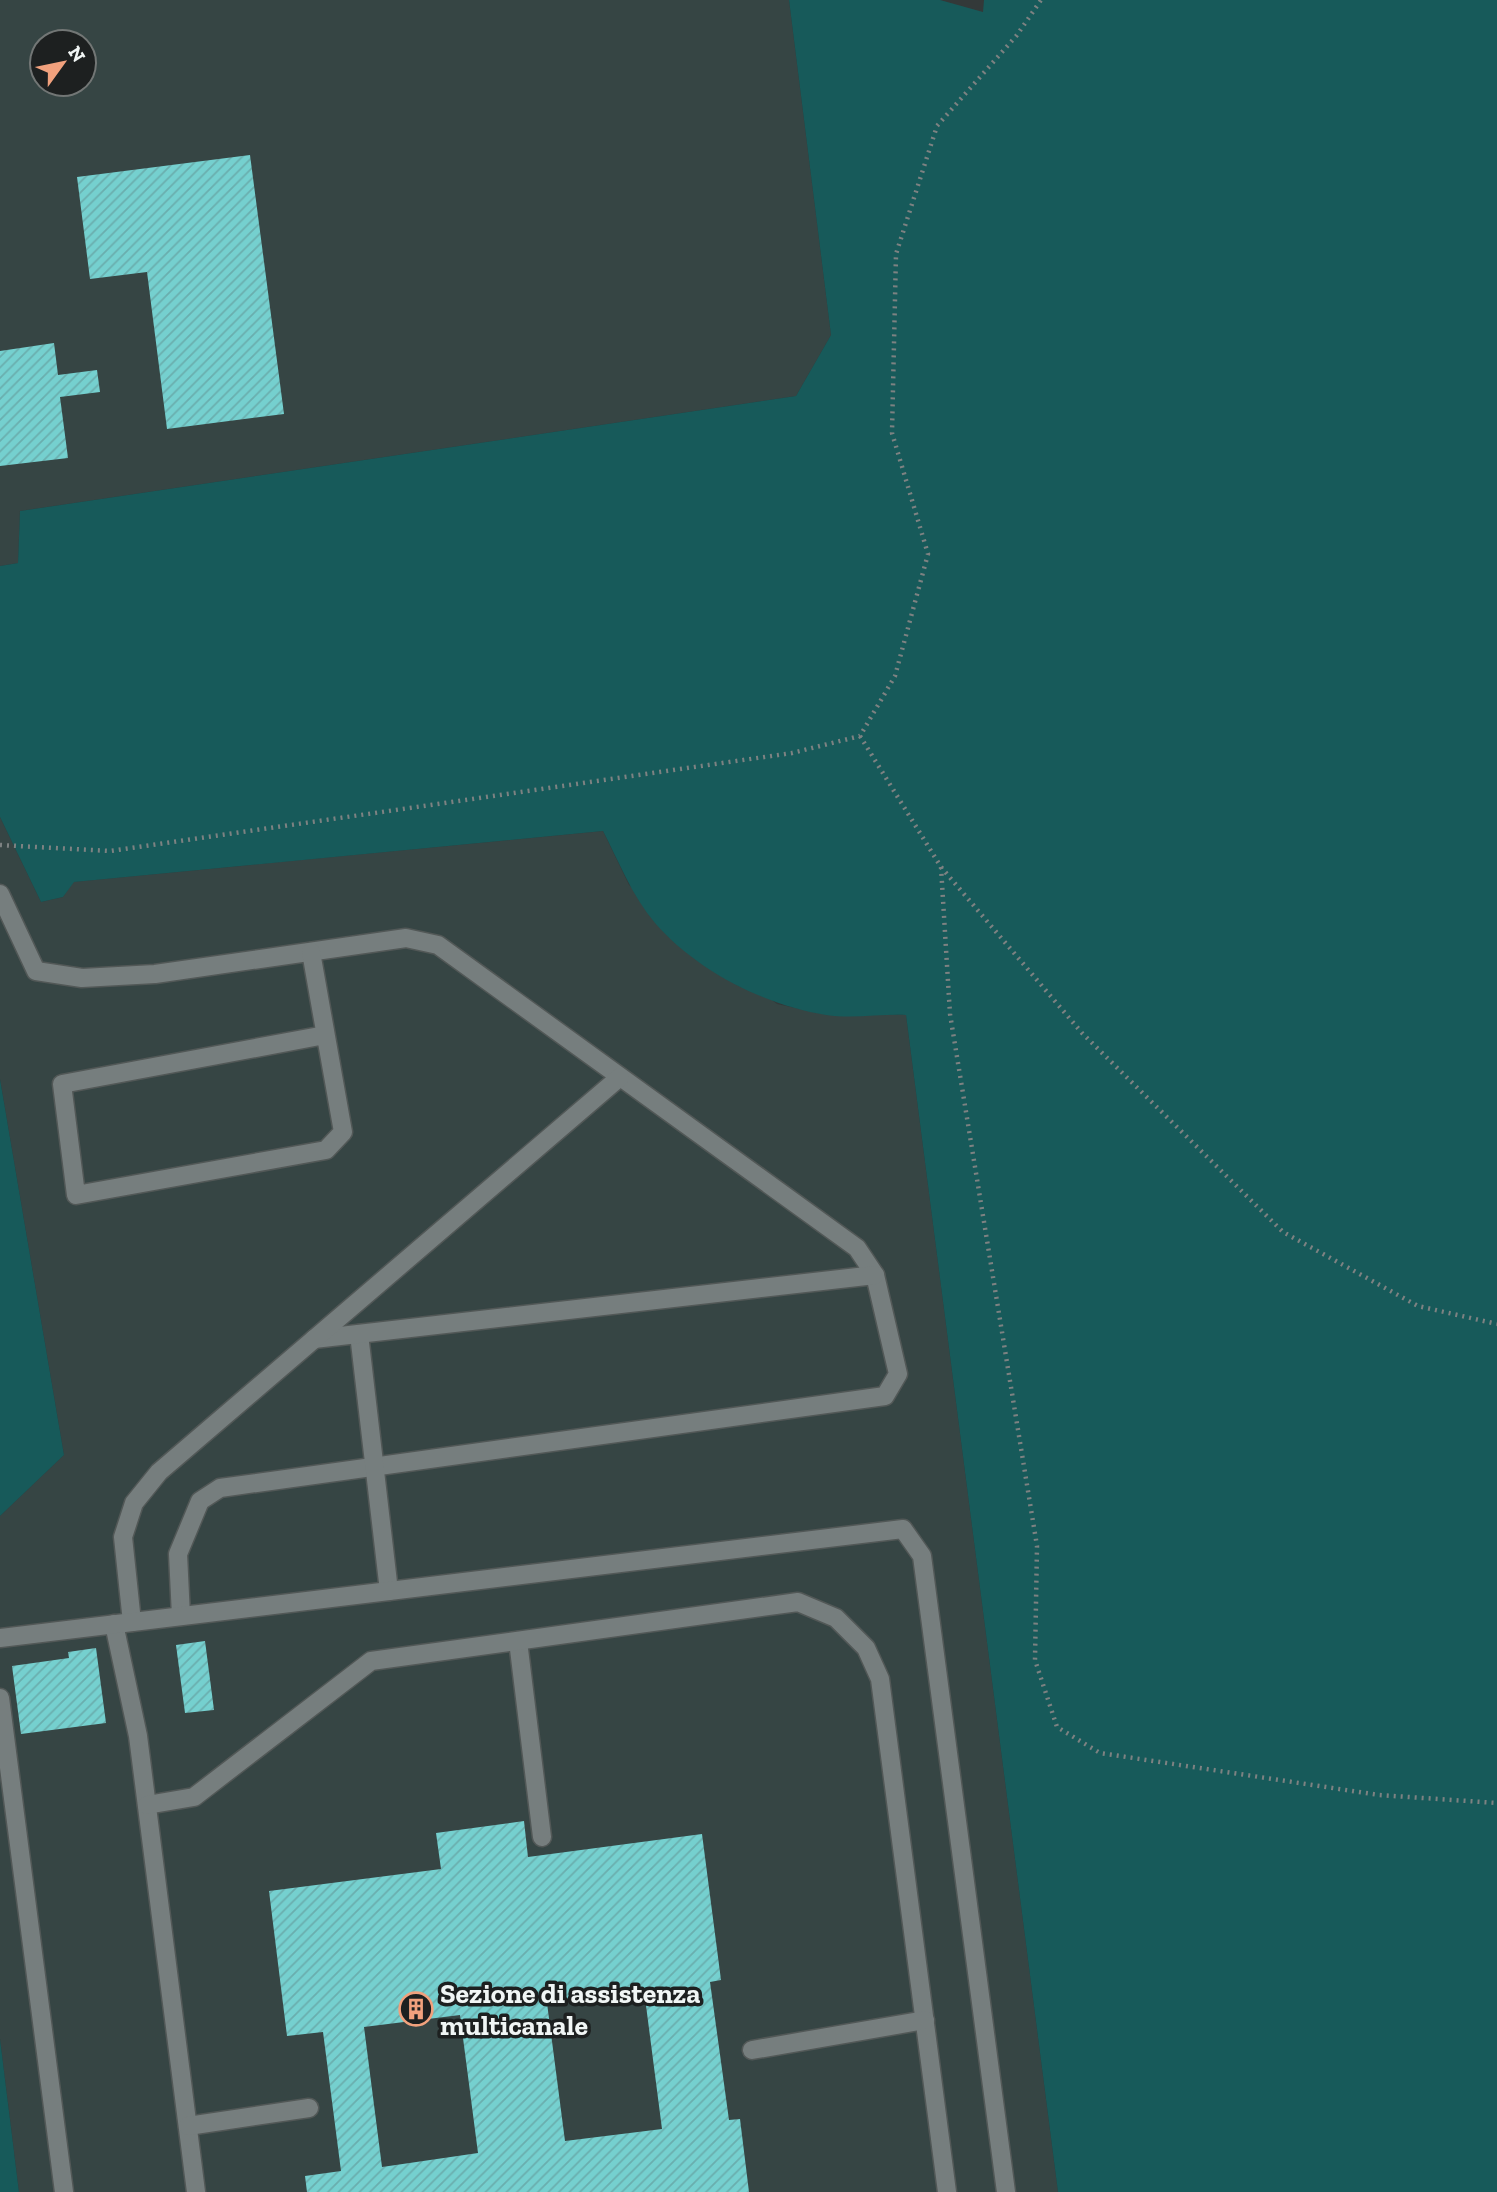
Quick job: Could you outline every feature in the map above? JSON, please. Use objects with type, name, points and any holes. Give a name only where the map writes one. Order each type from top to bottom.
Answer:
[{"type":"lane","points":[[0,894],[36,971],[82,978],[155,974],[406,938],[438,945],[858,1248],[876,1275],[898,1374],[885,1396],[220,1488],[200,1501],[178,1554],[181,1616]]},
{"type":"lane","points":[[311,952],[326,1035],[343,1132],[326,1150],[76,1195],[62,1084],[326,1035]]},
{"type":"lane","points":[[196,2192],[123,1623],[123,1537],[134,1503],[159,1472],[620,1077]]},
{"type":"lane","points":[[314,1339],[876,1275]]},
{"type":"lane","points":[[359,1334],[389,1591]]},
{"type":"lane","points":[[0,1638],[902,1529],[922,1556],[1006,2192]]},
{"type":"lane","points":[[147,1805],[194,1797],[371,1661],[798,1602],[836,1618],[866,1648],[880,1679],[947,2192]]},
{"type":"lane","points":[[518,1641],[542,1838]]},
{"type":"lane","points":[[0,1698],[64,2192]]},
{"type":"lane","points":[[752,2050],[925,2020]]},
{"type":"lane","points":[[188,2126],[309,2108]]},
{"type":"path","points":[[0,845],[110,851],[792,754],[860,736],[895,676],[928,554],[892,433],[896,254],[937,126],[1017,35],[1041,0]]},
{"type":"path","points":[[860,736],[941,867],[1083,1033],[1283,1233],[1418,1306],[1497,1324]]},
{"type":"path","points":[[941,867],[950,1014],[1037,1546],[1035,1660],[1057,1727],[1100,1753],[1379,1795],[1497,1803]]},
{"type":"shaded area","points":[[0,0],[789,0],[831,335],[796,396],[20,511],[18,563],[0,566]]},
{"type":"shaded area","points":[[789,0],[940,0],[983,12],[984,0],[1497,0],[1497,2192],[1058,2192],[906,1015],[836,1016],[803,1010],[756,994],[711,971],[672,940],[647,913],[603,831],[74,882],[63,897],[41,902],[0,817],[0,566],[18,563],[20,511],[796,396],[831,335]]},
{"type":"shaded area","points":[[0,817],[41,902],[63,897],[73,882],[603,831],[629,885],[777,1004],[828,1015],[906,1015],[1058,2192],[19,2192],[0,2039],[0,1516],[64,1455],[0,1079]]},
{"type":"shaded area","points":[[0,1079],[64,1455],[0,1516]]},
{"type":"shaded area","points":[[0,2039],[19,2192],[0,2192]]},
{"type":"building","points":[[250,155],[284,414],[167,429],[147,272],[90,279],[77,177]]},
{"type":"building","points":[[54,343],[58,375],[97,370],[100,392],[60,397],[68,458],[0,466],[0,351]]},
{"type":"building","points":[[205,1641],[214,1710],[185,1713],[176,1645]]},
{"type":"building","points":[[96,1648],[106,1723],[21,1734],[12,1666],[69,1658],[68,1652]]},
{"type":"building","name":"Sezione di assistenza multicanale","points":[[524,1821],[528,1857],[702,1834],[721,1980],[710,1982],[729,2120],[740,2119],[749,2192],[307,2192],[305,2176],[341,2171],[323,2032],[287,2036],[269,1891],[441,1869],[436,1833]],"holes":[[[644,1990],[662,2129],[565,2141],[547,2003]],[[460,2015],[478,2153],[382,2167],[364,2027]]]},
{"type":"place","name":"Sezione di assistenza multicanale","points":[[416,2009]]}]
